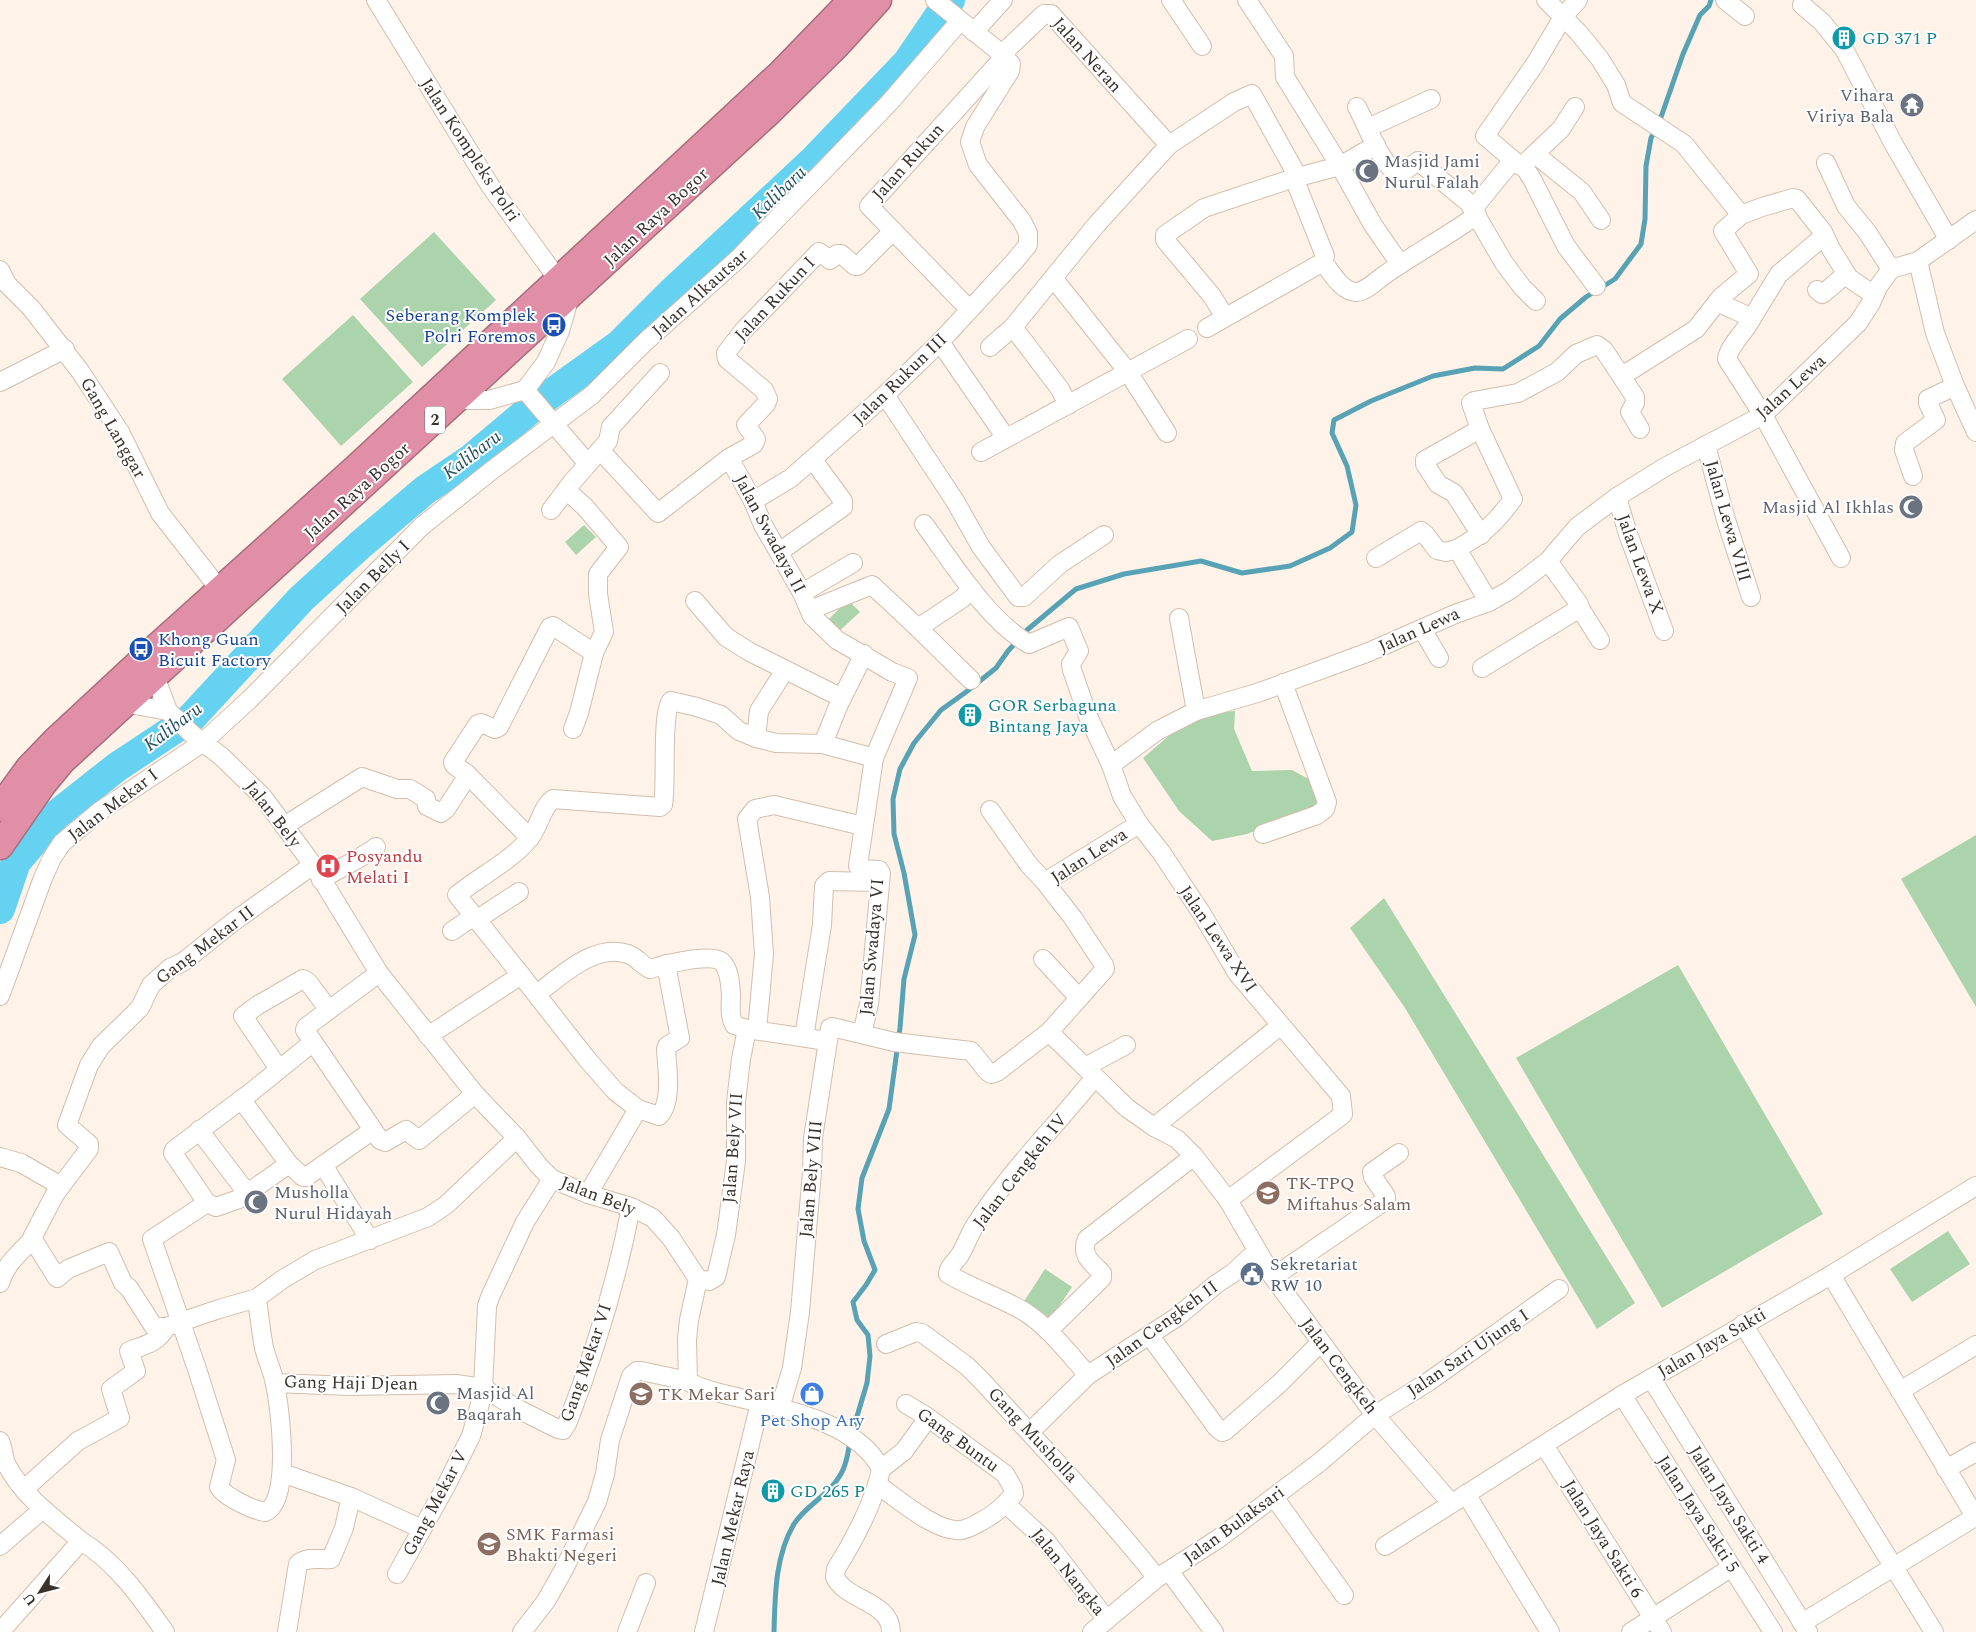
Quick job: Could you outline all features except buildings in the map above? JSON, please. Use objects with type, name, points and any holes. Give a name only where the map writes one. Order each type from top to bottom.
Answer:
[{"type":"highway","name":"Jalan Raya Bogor","points":[[0,808],[40,756],[117,696],[457,400],[563,287],[780,74],[852,0]]},
{"type":"highway","name":"Jalan Raya Bogor","points":[[148,668],[220,590],[563,287],[785,97],[878,0]]},
{"type":"highway","name":"Jalan Raya Bogor","points":[[0,846],[56,767],[117,696]]},
{"type":"street","name":"Jalan Kompleks Polri","points":[[376,0],[491,187],[563,287]]},
{"type":"street","points":[[935,0],[1005,60]]},
{"type":"street","name":"Jalan Alkautsar","points":[[554,424],[592,395],[645,342],[738,259],[890,102],[961,22],[1003,0]]},
{"type":"street","points":[[1172,0],[1202,46]]},
{"type":"street","points":[[1247,0],[1284,56],[1285,77],[1340,166],[1373,225],[1400,264]]},
{"type":"street","points":[[1546,0],[1578,32],[1600,59],[1616,85],[1622,103],[1684,144],[1741,215]]},
{"type":"street","points":[[1578,0],[1563,17],[1534,64],[1485,136],[1582,192],[1601,220]]},
{"type":"street","points":[[1725,0],[1745,16]]},
{"type":"street","points":[[1802,5],[1822,22],[1847,55],[1893,143],[1949,240]]},
{"type":"street","name":"Jalan Neran","points":[[1005,60],[1044,14],[1051,14],[1169,145]]},
{"type":"street","name":"Jalan Rukun","points":[[969,309],[870,209],[870,205],[1005,60]]},
{"type":"street","name":"Jalan Rukun III","points":[[753,502],[791,478],[885,395],[940,342],[1028,245],[1028,233],[1022,222],[978,165],[970,142],[1005,60]]},
{"type":"street","points":[[990,347],[1013,326],[1054,279],[1097,224],[1169,145],[1250,93],[1296,178],[1325,256],[1323,262],[1207,328]]},
{"type":"street","points":[[1368,128],[1431,99]]},
{"type":"street","points":[[1357,106],[1376,145],[1393,171],[1399,175],[1418,161],[1461,196],[1475,212],[1504,263],[1522,287],[1536,301]]},
{"type":"street","points":[[1323,262],[1344,288],[1361,292],[1400,264],[1446,238],[1475,212],[1524,160],[1561,129],[1575,107]]},
{"type":"street","points":[[1224,318],[1212,296],[1170,247],[1164,238],[1165,235],[1204,208],[1296,178],[1340,166],[1376,145]]},
{"type":"street","points":[[1524,160],[1566,246],[1596,286]]},
{"type":"street","points":[[1826,163],[1846,206],[1867,232],[1891,269],[1918,261],[1976,220]]},
{"type":"street","points":[[1622,376],[1696,329],[1717,302],[1749,274],[1723,231],[1741,215],[1762,207],[1793,198],[1797,199],[1823,232],[1846,274],[1854,282],[1874,295]]},
{"type":"street","name":"Jalan Rukun I","points":[[729,458],[755,442],[756,439],[746,425],[766,404],[768,399],[764,390],[727,359],[726,353],[744,331],[820,252],[830,260],[841,254],[855,266],[858,266],[893,231]]},
{"type":"street","points":[[1824,236],[1779,274],[1748,327],[1728,353],[1727,359],[1763,415],[1840,558]]},
{"type":"street","points":[[1918,261],[1935,333],[1955,386],[1976,432]]},
{"type":"street","name":"Jalan Lewa","points":[[862,1034],[898,1043],[971,1051],[988,1072],[994,1074],[1049,1032],[1105,967],[1073,918],[1045,882],[1139,824],[1122,796],[1111,765],[1156,732],[1196,710],[1224,704],[1369,652],[1461,611],[1489,602],[1510,590],[1548,561],[1577,527],[1617,497],[1665,467],[1763,415],[1858,323],[1891,269]]},
{"type":"street","name":"Gang Langgar","points":[[0,270],[7,284],[31,308],[65,349],[120,432],[160,513],[220,590]]},
{"type":"street","points":[[1817,290],[1822,294],[1824,293],[1846,274]]},
{"type":"street","points":[[1054,279],[1128,372],[1166,433]]},
{"type":"street","points":[[533,400],[546,362],[560,331],[563,287]]},
{"type":"street","points":[[1717,302],[1752,318]]},
{"type":"street","points":[[1013,326],[1060,389],[1068,405]]},
{"type":"street","points":[[981,452],[1188,339]]},
{"type":"street","points":[[940,342],[1006,438]]},
{"type":"street","points":[[1376,558],[1421,531],[1426,534],[1437,550],[1446,552],[1457,549],[1481,535],[1503,513],[1513,498],[1480,429],[1471,403],[1474,401],[1518,393],[1557,372],[1568,360],[1597,345],[1604,350],[1635,397],[1636,403],[1630,412],[1640,429]]},
{"type":"street","points":[[0,382],[65,349]]},
{"type":"street","points":[[551,510],[608,441],[611,427],[660,373]]},
{"type":"street","points":[[1913,476],[1904,450],[1905,443],[1936,420],[1928,399],[1955,386]]},
{"type":"street","points":[[885,395],[955,501],[981,547],[1018,597],[1024,597],[1060,564],[1104,535]]},
{"type":"street","points":[[457,400],[533,400],[588,464]]},
{"type":"street","name":"Jalan Belly I","points":[[198,739],[250,699],[422,526],[554,424]]},
{"type":"street","points":[[1480,429],[1425,460],[1425,464],[1438,484],[1454,493],[1481,535]]},
{"type":"street","name":"Jalan Lewa VIII","points":[[1706,445],[1726,520],[1751,597]]},
{"type":"street","points":[[600,450],[658,513],[729,458]]},
{"type":"street","name":"Jalan Swadaya II","points":[[729,458],[763,525],[802,592],[812,616],[830,634],[892,672],[907,677]]},
{"type":"street","points":[[779,552],[843,506],[843,502],[813,460]]},
{"type":"street","points":[[566,490],[591,514],[619,547],[598,574],[597,588],[604,632],[594,653],[579,713],[573,729]]},
{"type":"street","name":"Jalan Lewa X","points":[[1617,497],[1628,534],[1664,631]]},
{"type":"street","points":[[924,524],[971,588],[999,620],[1029,644],[1046,638],[1068,626],[1070,628],[1079,651],[1071,664],[1072,670],[1088,716],[1111,765]]},
{"type":"street","points":[[1457,549],[1489,602]]},
{"type":"street","points":[[1548,561],[1579,604],[1600,640]]},
{"type":"street","points":[[802,592],[853,563]]},
{"type":"street","points":[[810,610],[872,584],[971,680]]},
{"type":"street","points":[[918,628],[963,598],[971,588]]},
{"type":"street","points":[[695,600],[726,636],[750,652],[842,698]]},
{"type":"street","points":[[1482,668],[1580,608]]},
{"type":"street","points":[[1179,618],[1196,710]]},
{"type":"street","points":[[530,838],[453,762],[478,724],[481,723],[495,729],[499,727],[550,627],[553,626],[572,637],[594,653]]},
{"type":"street","points":[[1422,629],[1439,658]]},
{"type":"street","points":[[823,744],[842,698],[864,654]]},
{"type":"street","name":"Jalan Bely","points":[[148,668],[171,714],[198,739],[221,756],[263,797],[317,873],[379,973],[475,1094],[517,1138],[539,1166],[552,1179],[588,1194],[631,1207],[653,1218],[663,1227],[697,1275],[698,1280]]},
{"type":"street","points":[[756,738],[759,711],[786,670]]},
{"type":"street","name":"Jalan Swadaya VI","points":[[862,1034],[869,1004],[881,873],[879,870],[860,869],[858,866],[863,826],[874,758],[908,680],[907,677]]},
{"type":"street","points":[[1263,834],[1317,815],[1325,809],[1327,802],[1283,683]]},
{"type":"street","points":[[117,696],[171,714]]},
{"type":"street","points":[[666,964],[680,1038],[667,1046],[666,1049],[668,1090],[662,1113],[658,1116],[638,1109],[615,1091],[457,896],[506,860],[530,838],[536,830],[548,804],[554,798],[656,807],[663,805],[666,720],[671,701],[721,715],[739,731],[756,738],[776,743],[823,744],[874,758]]},
{"type":"street","name":"Jalan Mekar I","points":[[0,996],[43,878],[52,858],[62,843],[100,811],[198,739]]},
{"type":"street","points":[[284,826],[362,776],[397,789],[410,789],[426,798],[427,806],[439,813],[444,812],[468,775]]},
{"type":"street","points":[[747,1028],[764,954],[760,897],[747,819],[755,809],[774,805],[863,826]]},
{"type":"street","points":[[990,810],[1029,865],[1045,882]]},
{"type":"street","name":"Jalan Lewa XVI","points":[[1139,824],[1161,852],[1202,914],[1237,973],[1341,1096],[1343,1114],[1228,1200]]},
{"type":"street","points":[[317,873],[343,866],[364,856],[376,847]]},
{"type":"street","name":"Gang Mekar II","points":[[61,1186],[90,1146],[67,1125],[89,1065],[101,1046],[140,1008],[151,985],[160,977],[317,873]]},
{"type":"street","points":[[804,1037],[822,924],[824,886],[829,881],[880,882]]},
{"type":"street","points":[[452,931],[519,892]]},
{"type":"street","points":[[537,994],[596,954],[618,952],[627,954],[636,957],[644,966],[650,968],[710,958],[721,961],[729,975],[732,1021],[747,1028],[827,1040],[831,1027],[862,1034]]},
{"type":"street","points":[[1043,959],[1079,998]]},
{"type":"street","points":[[379,973],[306,1027],[305,1032],[373,1130],[382,1141],[387,1141],[406,1130],[419,1140],[475,1094]]},
{"type":"street","points":[[428,1036],[521,975]]},
{"type":"street","points":[[279,1069],[242,1016],[258,1004],[302,979],[308,982],[329,1010]]},
{"type":"street","points":[[1154,1127],[1280,1026]]},
{"type":"street","name":"Jalan Bely VII","points":[[698,1280],[709,1281],[716,1277],[726,1235],[736,1161],[736,1102],[747,1028]]},
{"type":"street","name":"Jalan Cengkeh","points":[[1049,1032],[1127,1108],[1154,1127],[1177,1139],[1194,1156],[1228,1200],[1273,1277],[1375,1415],[1451,1503]]},
{"type":"street","name":"Jalan Bely VIII","points":[[780,1408],[792,1368],[800,1312],[812,1172],[813,1138],[827,1040]]},
{"type":"street","points":[[289,1164],[247,1193],[219,1207],[215,1207],[207,1203],[173,1153],[175,1149],[312,1042]]},
{"type":"street","points":[[1090,1072],[1126,1045]]},
{"type":"street","name":"Jalan Cengkeh IV","points":[[949,1269],[959,1256],[978,1221],[1090,1072]]},
{"type":"street","points":[[241,1099],[289,1164],[305,1178],[373,1130]]},
{"type":"street","points":[[588,1194],[638,1109]]},
{"type":"street","points":[[199,1130],[247,1193]]},
{"type":"street","points":[[32,1240],[57,1278],[68,1269],[109,1252],[124,1283],[154,1327],[173,1325],[258,1298],[282,1279],[315,1260],[416,1222],[446,1205],[517,1138]]},
{"type":"street","points":[[1273,1277],[1386,1200],[1386,1196],[1373,1177],[1372,1172],[1399,1152]]},
{"type":"street","points":[[1048,1331],[1102,1278],[1102,1273],[1087,1258],[1084,1249],[1087,1239],[1194,1156]]},
{"type":"street","points":[[0,1157],[21,1163],[61,1186],[55,1194],[32,1240],[13,1259],[3,1273],[0,1283]]},
{"type":"street","points":[[323,1165],[370,1240]]},
{"type":"street","name":"Gang Mekar V","points":[[397,1574],[471,1436],[483,1388],[487,1306],[525,1222],[552,1179]]},
{"type":"street","name":"Jalan Jaya Sakti","points":[[1385,1546],[1622,1395],[1974,1192]]},
{"type":"street","points":[[207,1203],[152,1238],[173,1325],[226,1460],[220,1482],[220,1490],[230,1497],[265,1512],[271,1509],[274,1504],[282,1473],[282,1440],[275,1383]]},
{"type":"street","name":"Gang Mekar VI","points":[[483,1388],[558,1430],[563,1430],[566,1427],[586,1374],[609,1296],[631,1207]]},
{"type":"street","name":"Jalan Cengkeh II","points":[[949,1269],[948,1274],[966,1284],[999,1297],[1026,1313],[1048,1331],[1088,1375],[1150,1336],[1233,1273],[1257,1251]]},
{"type":"street","points":[[1805,1627],[1894,1568],[1976,1518],[1832,1275]]},
{"type":"street","points":[[688,1381],[687,1340],[689,1320],[698,1280]]},
{"type":"street","name":"Jalan Sari Ujung I","points":[[1375,1415],[1428,1382],[1559,1290]]},
{"type":"street","name":"Gang Haji Djean","points":[[258,1298],[264,1346],[275,1383],[350,1386],[456,1384],[483,1388]]},
{"type":"street","points":[[1743,1324],[1934,1632]]},
{"type":"street","points":[[25,1491],[31,1483],[78,1441],[120,1418],[111,1389],[136,1371],[129,1351],[152,1343],[173,1325]]},
{"type":"street","name":"Gang Musholla","points":[[886,1344],[916,1332],[927,1335],[967,1366],[984,1382],[1214,1632]]},
{"type":"street","points":[[1150,1336],[1217,1428],[1222,1432],[1226,1432],[1280,1383],[1321,1342]]},
{"type":"street","points":[[1900,1391],[1976,1345]]},
{"type":"street","points":[[522,1632],[546,1601],[597,1502],[605,1474],[610,1440],[631,1376],[637,1371],[688,1381],[698,1387],[780,1408],[830,1426],[854,1439],[872,1454],[880,1477],[934,1523],[955,1530],[968,1528],[1006,1504]]},
{"type":"street","points":[[1030,1432],[1088,1375]]},
{"type":"street","name":"Jalan Jaya Sakti 4","points":[[1651,1378],[1805,1627]]},
{"type":"street","name":"Jalan Jaya Sakti 5","points":[[1622,1395],[1773,1632]]},
{"type":"street","name":"Jalan Mekar Raya","points":[[704,1632],[760,1403]]},
{"type":"street","name":"Gang Buntu","points":[[906,1404],[1005,1474],[1013,1488],[1014,1494],[1006,1504]]},
{"type":"street","name":"Jalan Bulaksari","points":[[1092,1632],[1163,1575],[1218,1539],[1320,1462],[1375,1415]]},
{"type":"street","points":[[891,1632],[889,1622],[881,1611],[840,1585],[835,1577],[836,1569],[865,1516],[880,1477],[904,1450],[928,1418]]},
{"type":"street","points":[[0,1441],[7,1466],[25,1491],[43,1509],[103,1557],[133,1590],[165,1632]]},
{"type":"street","name":"Jalan Jaya Sakti 6","points":[[1544,1445],[1658,1625]]},
{"type":"street","points":[[1946,1469],[1976,1452]]},
{"type":"street","points":[[282,1473],[351,1498],[422,1529]]},
{"type":"street","points":[[1466,1494],[1550,1632]]},
{"type":"street","points":[[1274,1497],[1344,1595]]},
{"type":"street","points":[[287,1632],[298,1564],[301,1561],[322,1558],[331,1559],[344,1528],[351,1498]]},
{"type":"street","name":"Jalan Nangka","points":[[1006,1504],[1046,1541],[1107,1620]]},
{"type":"street","points":[[0,1546],[43,1509]]},
{"type":"street","points":[[0,1632],[81,1541]]},
{"type":"street","points":[[1630,1632],[1658,1625],[1732,1567]]},
{"type":"street","points":[[627,1632],[646,1583]]},
{"type":"green space","points":[[434,232],[496,300],[422,367],[360,299]]},
{"type":"green space","points":[[353,315],[413,382],[341,446],[282,379]]},
{"type":"green space","points":[[584,525],[596,537],[576,555],[565,542]]},
{"type":"green space","points":[[848,600],[860,612],[835,635],[824,624]]},
{"type":"green space","points":[[1235,711],[1234,729],[1252,771],[1292,770],[1314,782],[1329,812],[1282,820],[1247,834],[1212,841],[1179,811],[1143,758],[1193,715]]},
{"type":"green space","points":[[1976,835],[1976,1007],[1901,879]]},
{"type":"green space","points":[[1384,898],[1635,1303],[1597,1329],[1405,1008],[1350,928]]},
{"type":"green space","points":[[1678,965],[1823,1214],[1662,1308],[1516,1058]]},
{"type":"green space","points":[[1948,1231],[1970,1264],[1912,1302],[1890,1269]]},
{"type":"green space","points":[[1045,1269],[1072,1287],[1048,1323],[1021,1306]]},
{"type":"waterway","name":"Kalibaru","points":[[0,909],[16,862],[56,815],[117,767],[191,718],[301,599],[360,545],[425,490],[471,459],[534,406],[619,345],[671,293],[814,160],[907,63],[950,0]]},
{"type":"waterway","points":[[1660,120],[1683,54],[1700,15],[1709,6],[1711,0]]},
{"type":"waterway","points":[[852,1433],[867,1383],[870,1356],[868,1335],[857,1320],[853,1302],[875,1270],[864,1241],[858,1209],[862,1178],[889,1109],[900,1028],[904,979],[915,935],[904,873],[894,834],[893,799],[900,769],[914,743],[941,710],[996,668],[1027,630],[1076,589],[1124,574],[1201,561],[1242,573],[1290,566],[1330,548],[1352,532],[1356,505],[1347,466],[1332,433],[1334,420],[1371,401],[1433,376],[1475,368],[1503,369],[1539,346],[1560,319],[1586,297],[1615,279],[1641,244],[1645,219],[1646,166],[1651,138],[1655,131]]},
{"type":"waterway","points":[[774,1632],[777,1576],[788,1536],[799,1517],[829,1490],[839,1477],[845,1464],[850,1441]]},
{"type":"place","name":"GD 371 P","points":[[1844,38]]},
{"type":"place","name":"Vihara Viriya Bala","points":[[1912,105]]},
{"type":"place","name":"Masjid Jami Nurul Falah","points":[[1367,171]]},
{"type":"place","name":"Seberang Komplek Polri Foremos","points":[[554,325]]},
{"type":"place","name":"Masjid Al Ikhlas","points":[[1911,507]]},
{"type":"place","name":"Khong Guan Bicuit Factory","points":[[141,649]]},
{"type":"place","name":"GOR Serbaguna Bintang Jaya","points":[[970,715]]},
{"type":"place","name":"Posyandu Melati I","points":[[328,866]]},
{"type":"place","name":"TK-TPQ Miftahus Salam","points":[[1268,1193]]},
{"type":"place","name":"Musholla Nurul Hidayah","points":[[256,1202]]},
{"type":"place","name":"Sekretariat RW 10","points":[[1252,1274]]},
{"type":"place","name":"TK Mekar Sari","points":[[641,1394]]},
{"type":"place","name":"Pet Shop Ary","points":[[812,1394]]},
{"type":"place","name":"Masjid Al Baqarah","points":[[438,1403]]},
{"type":"place","name":"GD 265 P","points":[[773,1491]]},
{"type":"place","name":"SMK Farmasi Bhakti Negeri","points":[[489,1544]]}]
